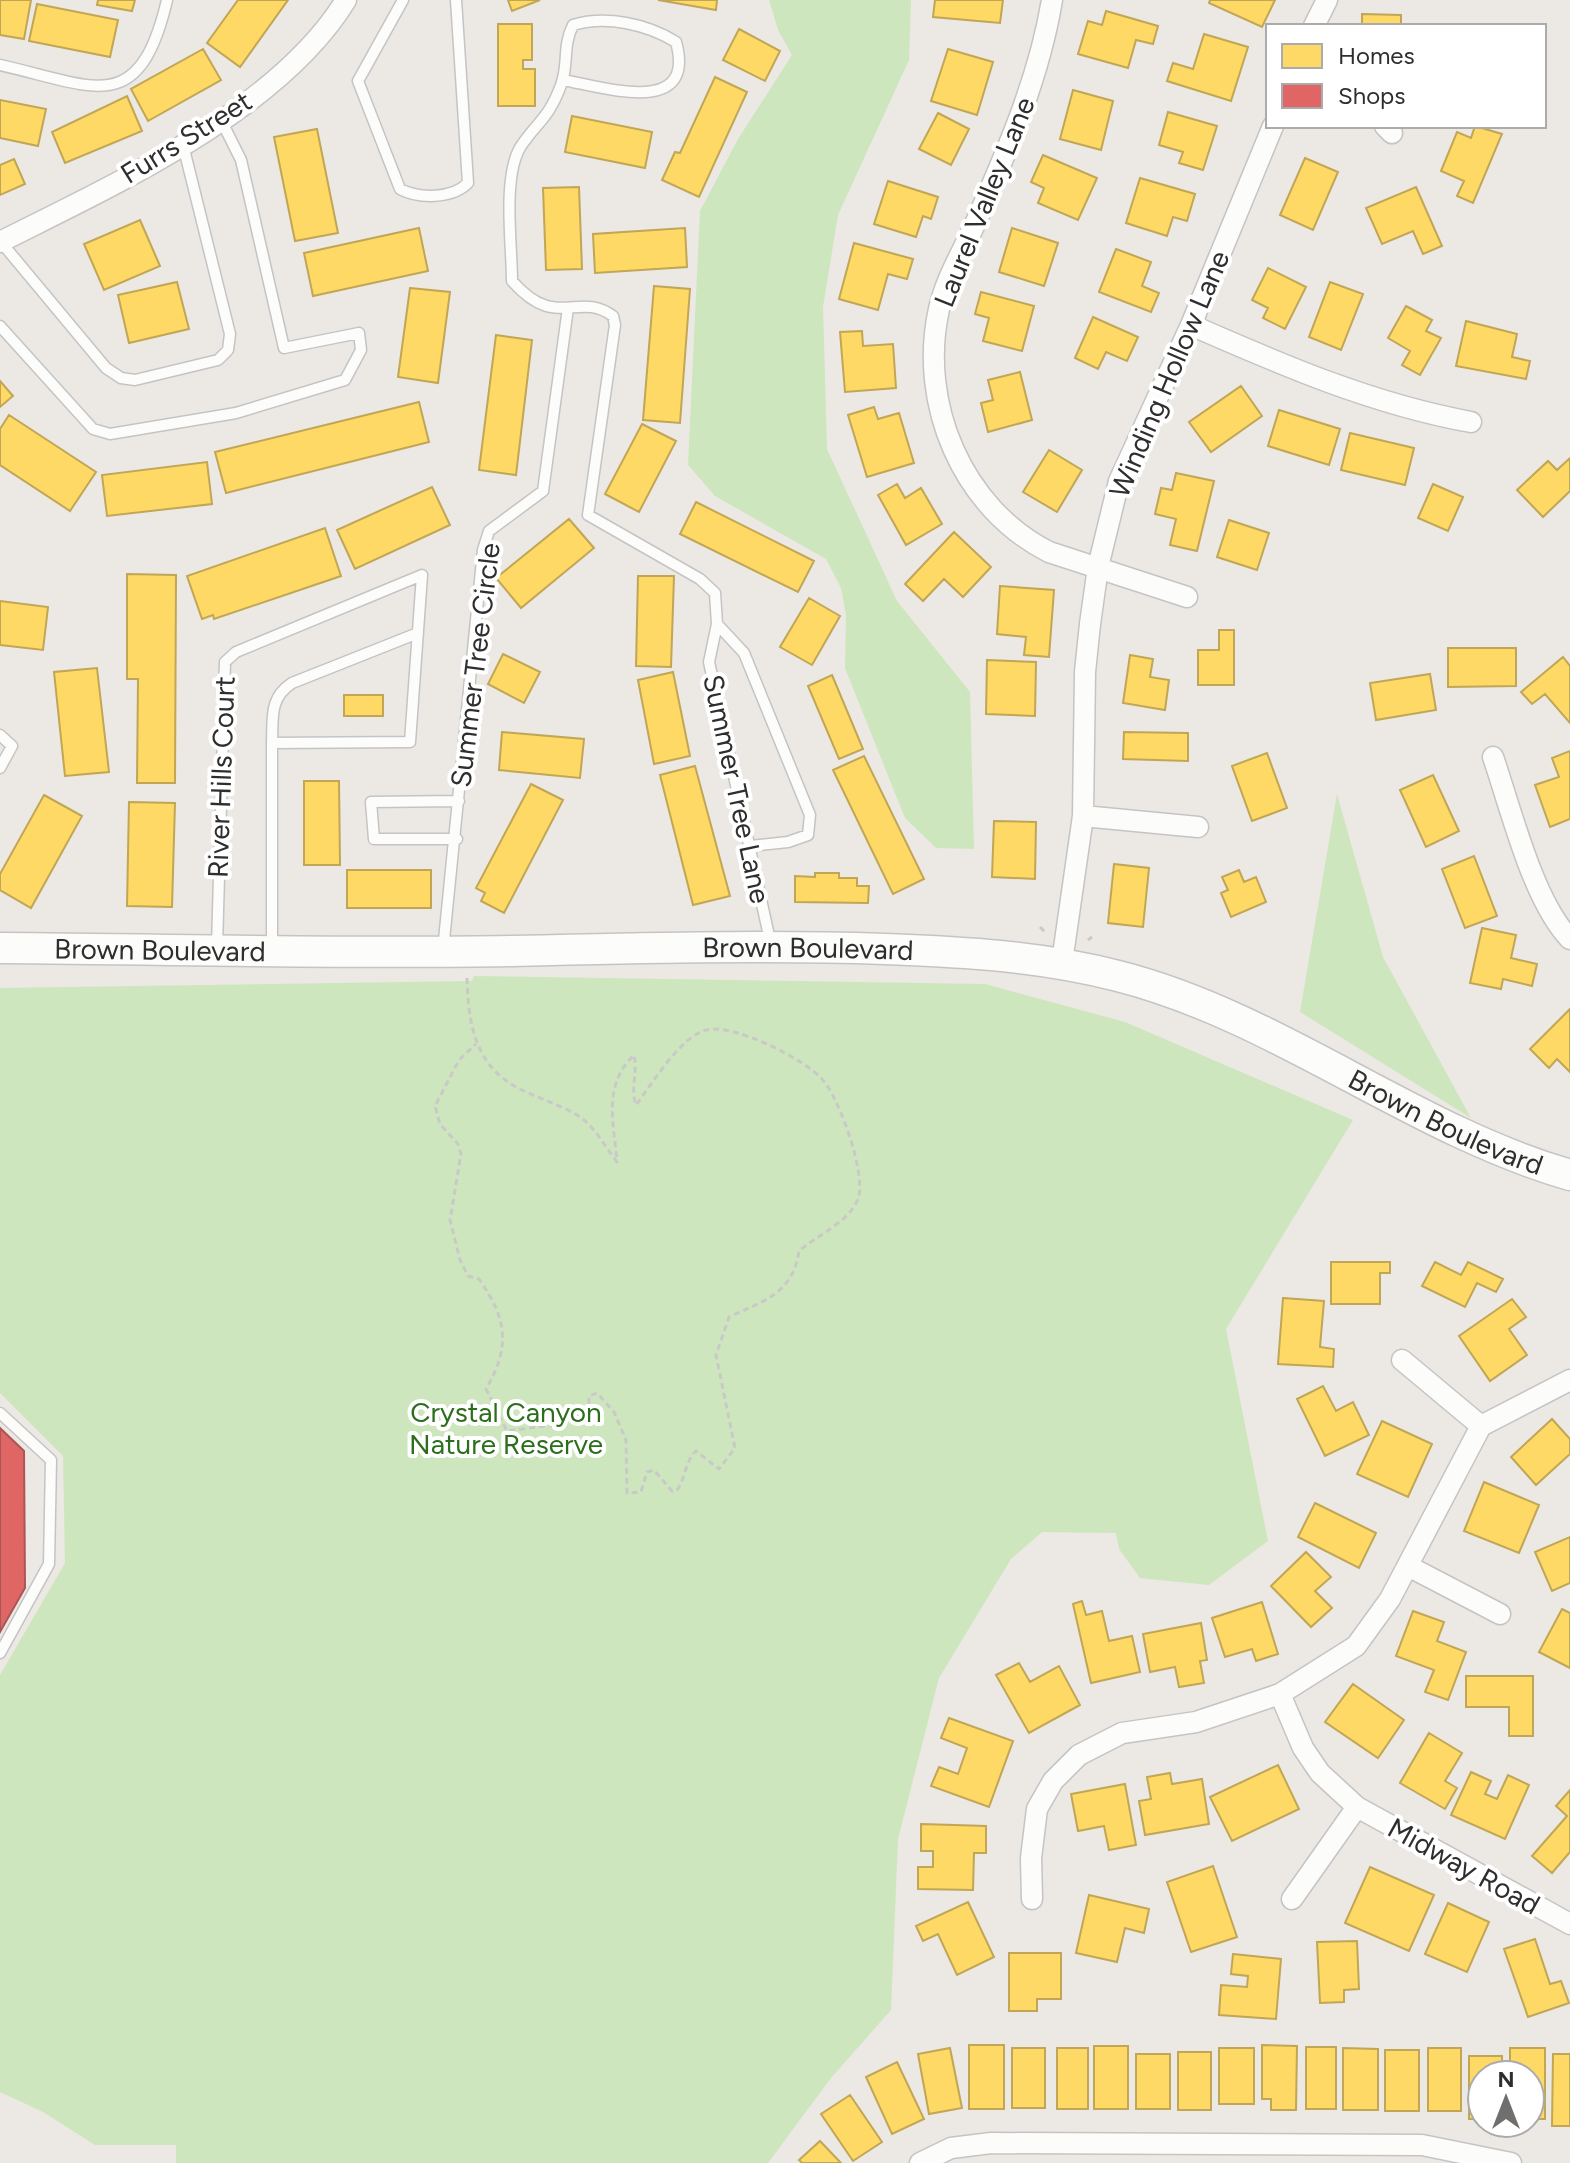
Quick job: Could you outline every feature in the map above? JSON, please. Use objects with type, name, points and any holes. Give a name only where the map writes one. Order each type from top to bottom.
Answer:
[{"type":"street","name":"Furrs Street","points":[[1,242],[183,145],[221,120],[301,56],[346,0]]},
{"type":"street","name":"Laurel Valley Lane","points":[[1052,0],[1044,52],[1024,108],[950,275],[940,306],[934,338],[936,375],[947,436],[984,503],[1005,524],[1029,541],[1187,597]]},
{"type":"street","points":[[1315,24],[1327,0]]},
{"type":"street","name":"Winding Hollow Lane","points":[[1062,962],[1083,816],[1085,672],[1098,567],[1119,481],[1191,325],[1272,128]]},
{"type":"street","points":[[1191,325],[1322,382],[1430,415],[1471,422]]},
{"type":"street","points":[[1493,757],[1544,901],[1556,925],[1570,939]]},
{"type":"street","points":[[1083,816],[1198,827]]},
{"type":"street","name":"Brown Boulevard","points":[[0,948],[443,952],[771,945],[972,953],[1062,962],[1158,986],[1292,1047],[1452,1132],[1526,1162],[1570,1175]]},
{"type":"street","points":[[1402,1360],[1481,1426]]},
{"type":"street","points":[[1032,1899],[1031,1858],[1037,1809],[1053,1781],[1079,1755],[1122,1733],[1196,1722],[1280,1694],[1356,1646],[1390,1599],[1481,1426],[1570,1380]]},
{"type":"street","points":[[1408,1566],[1500,1614]]},
{"type":"street","name":"Midway Road","points":[[1280,1694],[1303,1748],[1320,1773],[1357,1807],[1570,1924]]},
{"type":"street","name":"Midway Road","points":[[1292,1899],[1357,1807]]},
{"type":"street","points":[[920,2163],[951,2148],[991,2143],[1056,2153],[1270,2153],[1422,2145],[1501,2162]]},
{"type":"lane","points":[[0,65],[101,87],[126,81],[139,69],[158,37],[167,0]]},
{"type":"lane","points":[[403,0],[358,81],[362,99],[400,189],[414,196],[459,192],[468,183],[456,0]]},
{"type":"lane","name":"Summer Tree Lane","points":[[563,80],[638,93],[660,92],[673,80],[681,59],[676,42],[657,30],[594,19],[573,25],[565,41],[563,80],[548,116],[521,147],[512,169],[512,281],[530,301],[546,309],[602,309],[613,316],[615,325],[588,515],[700,579],[715,593],[717,624],[709,662],[771,945]]},
{"type":"lane","points":[[0,326],[93,429],[110,434],[236,413],[345,380],[361,350],[359,333],[284,348],[241,160],[221,120]]},
{"type":"lane","points":[[1,242],[106,368],[121,378],[135,380],[218,360],[228,350],[230,334],[183,145]]},
{"type":"lane","name":"Summer Tree Circle","points":[[443,952],[457,839],[483,550],[489,531],[543,491],[568,308]]},
{"type":"lane","name":"River Hills Court","points":[[217,949],[225,662],[236,652],[422,575],[410,742],[272,743],[272,950]]},
{"type":"lane","points":[[717,624],[744,653],[810,815],[808,835],[788,842],[750,846]]},
{"type":"lane","points":[[272,743],[273,703],[279,692],[292,683],[418,633]]},
{"type":"lane","points":[[0,735],[12,746],[0,768]]},
{"type":"lane","points":[[457,839],[374,839],[371,802],[459,801]]},
{"type":"lane","points":[[0,1413],[51,1460],[49,1564],[0,1653]]},
{"type":"path","points":[[1040,927],[1045,932]]},
{"type":"path","points":[[467,978],[468,1018],[476,1044],[497,1076],[576,1115],[594,1129],[617,1162],[610,1109],[615,1080],[634,1055],[639,1074],[632,1093],[636,1105],[673,1055],[705,1030],[726,1030],[756,1041],[807,1065],[825,1082],[855,1155],[861,1179],[858,1200],[845,1216],[799,1251],[797,1268],[781,1292],[729,1317],[716,1355],[735,1448],[719,1469],[696,1451],[690,1457],[685,1480],[677,1490],[672,1491],[654,1470],[647,1472],[641,1492],[627,1493],[626,1440],[614,1412],[597,1393],[589,1396],[589,1411],[553,1425],[507,1431],[496,1414],[486,1389],[504,1349],[501,1321],[496,1302],[479,1279],[468,1276],[460,1260],[450,1204],[461,1154],[458,1144],[440,1124],[435,1106],[459,1060],[476,1044]]},
{"type":"green space","points":[[769,0],[911,0],[909,60],[838,215],[823,307],[827,449],[897,601],[970,692],[974,849],[936,848],[905,818],[845,668],[846,615],[841,588],[826,559],[715,496],[688,465],[700,211],[738,139],[792,55],[778,30]]},
{"type":"green space","points":[[1337,794],[1383,957],[1471,1118],[1300,1012]]},
{"type":"green space","name":"Crystal Canyon Nature Reserve","points":[[474,976],[985,984],[1125,1022],[1353,1120],[1226,1329],[1268,1541],[1209,1585],[1140,1578],[1119,1549],[1116,1533],[1042,1532],[1011,1559],[939,1678],[898,1839],[891,2010],[831,2078],[768,2163],[176,2163],[176,2145],[95,2145],[43,2112],[0,2092],[0,1675],[65,1563],[63,1456],[0,1393],[0,988],[472,981]]},
{"type":"building: Homes","points":[[0,0],[31,0],[24,39],[0,35]]},
{"type":"building: Homes","points":[[98,0],[135,0],[132,11],[97,5]]},
{"type":"building: Homes","points":[[238,0],[288,0],[240,67],[207,43]]},
{"type":"building: Homes","points":[[508,0],[540,0],[512,11]]},
{"type":"building: Homes","points":[[658,0],[717,0],[716,10]]},
{"type":"building: Homes","points":[[935,0],[1003,0],[1000,23],[933,17]]},
{"type":"building: Homes","points":[[1210,0],[1275,0],[1262,27],[1209,3]]},
{"type":"building: Homes","points":[[37,4],[118,20],[110,57],[29,41]]},
{"type":"building: Homes","points":[[1106,11],[1158,26],[1153,44],[1136,40],[1128,68],[1078,54],[1088,21],[1102,25]]},
{"type":"building: Homes","points":[[1362,14],[1401,15],[1401,24],[1362,24]]},
{"type":"building: Homes","points":[[498,24],[532,24],[532,60],[523,60],[523,69],[535,69],[535,106],[498,106]]},
{"type":"building: Homes","points":[[739,29],[780,51],[765,81],[723,60]]},
{"type":"building: Homes","points":[[1204,34],[1248,47],[1231,101],[1167,81],[1173,63],[1193,69]]},
{"type":"building: Homes","points":[[203,49],[221,80],[148,121],[131,89]]},
{"type":"building: Homes","points":[[948,49],[993,62],[977,115],[931,101]]},
{"type":"building: Homes","points":[[715,77],[747,92],[699,197],[662,180],[675,152],[680,153]]},
{"type":"building: Homes","points":[[1073,90],[1113,101],[1101,150],[1060,139]]},
{"type":"building: Homes","points":[[127,96],[142,131],[65,163],[52,132]]},
{"type":"building: Homes","points":[[0,100],[46,109],[38,146],[0,138]]},
{"type":"building: Homes","points":[[1168,112],[1217,126],[1203,170],[1179,163],[1183,152],[1159,145]]},
{"type":"building: Homes","points":[[938,113],[969,129],[951,165],[919,149]]},
{"type":"building: Homes","points":[[572,116],[652,132],[645,168],[565,152]]},
{"type":"building: Homes","points":[[1474,128],[1502,134],[1473,203],[1457,196],[1464,181],[1441,171],[1457,132],[1471,138]]},
{"type":"building: Homes","points":[[317,129],[338,233],[295,241],[274,137]]},
{"type":"building: Homes","points":[[1043,155],[1097,178],[1078,220],[1038,203],[1044,188],[1031,182]]},
{"type":"building: Homes","points":[[1305,158],[1338,172],[1313,230],[1280,215]]},
{"type":"building: Homes","points":[[14,159],[25,184],[0,195],[0,165]]},
{"type":"building: Homes","points":[[1140,178],[1195,194],[1187,221],[1173,217],[1167,236],[1126,223]]},
{"type":"building: Homes","points":[[888,181],[938,197],[931,219],[923,216],[916,237],[874,224]]},
{"type":"building: Homes","points":[[579,187],[582,269],[546,270],[543,188]]},
{"type":"building: Homes","points":[[1416,187],[1442,246],[1423,254],[1413,231],[1382,244],[1366,208]]},
{"type":"building: Homes","points":[[140,220],[160,266],[104,290],[84,244]]},
{"type":"building: Homes","points":[[419,228],[428,271],[313,296],[304,253]]},
{"type":"building: Homes","points":[[685,228],[687,267],[595,273],[593,234]]},
{"type":"building: Homes","points":[[1012,228],[1058,243],[1044,286],[999,272]]},
{"type":"building: Homes","points":[[854,243],[913,259],[907,279],[888,274],[878,310],[839,299]]},
{"type":"building: Homes","points":[[1116,249],[1151,262],[1142,286],[1159,293],[1151,312],[1099,292]]},
{"type":"building: Homes","points":[[1268,268],[1306,287],[1285,329],[1263,318],[1268,308],[1252,300]]},
{"type":"building: Homes","points":[[177,282],[189,329],[129,343],[118,295]]},
{"type":"building: Homes","points":[[1330,282],[1363,294],[1341,350],[1309,337]]},
{"type":"building: Homes","points":[[654,286],[690,289],[680,423],[643,420]]},
{"type":"building: Homes","points":[[410,288],[450,292],[438,383],[398,377]]},
{"type":"building: Homes","points":[[981,292],[1034,306],[1022,351],[983,341],[989,318],[975,314]]},
{"type":"building: Homes","points":[[1406,306],[1432,320],[1426,331],[1441,338],[1420,375],[1402,365],[1410,351],[1388,338]]},
{"type":"building: Homes","points":[[1093,317],[1138,337],[1127,361],[1106,352],[1098,369],[1075,358]]},
{"type":"building: Homes","points":[[1466,321],[1517,334],[1512,357],[1530,361],[1526,379],[1456,366]]},
{"type":"building: Homes","points":[[862,331],[863,346],[893,344],[896,388],[845,392],[840,332]]},
{"type":"building: Homes","points":[[496,335],[532,340],[516,475],[479,470]]},
{"type":"building: Homes","points":[[1020,372],[1032,420],[988,432],[981,403],[993,400],[988,380]]},
{"type":"building: Homes","points":[[0,381],[13,396],[0,407]]},
{"type":"building: Homes","points":[[1241,386],[1262,416],[1211,452],[1189,422]]},
{"type":"building: Homes","points":[[419,402],[429,442],[226,493],[215,452]]},
{"type":"building: Homes","points":[[874,407],[878,419],[899,413],[914,463],[867,477],[848,415]]},
{"type":"building: Homes","points":[[1279,410],[1340,429],[1329,465],[1268,446]]},
{"type":"building: Homes","points":[[9,415],[96,472],[70,511],[0,465],[0,429]]},
{"type":"building: Homes","points":[[642,424],[676,441],[639,512],[605,494]]},
{"type":"building: Homes","points":[[1350,433],[1414,448],[1405,485],[1341,470]]},
{"type":"building: Homes","points":[[1049,450],[1082,470],[1057,512],[1023,492]]},
{"type":"building: Homes","points":[[1570,458],[1570,491],[1543,517],[1517,490],[1548,461],[1557,470]]},
{"type":"building: Homes","points":[[207,462],[212,504],[107,516],[102,475]]},
{"type":"building: Homes","points":[[1176,473],[1214,481],[1197,551],[1170,545],[1176,519],[1155,514],[1161,488],[1172,490]]},
{"type":"building: Homes","points":[[897,484],[905,498],[921,488],[942,524],[906,545],[878,495]]},
{"type":"building: Homes","points":[[1433,484],[1463,497],[1448,531],[1418,518]]},
{"type":"building: Homes","points":[[432,487],[450,525],[355,569],[337,530]]},
{"type":"building: Homes","points":[[696,502],[814,561],[798,592],[680,534]]},
{"type":"building: Homes","points":[[569,519],[594,548],[521,608],[496,578]]},
{"type":"building: Homes","points":[[1229,520],[1269,533],[1257,570],[1217,557]]},
{"type":"building: Homes","points":[[325,528],[341,576],[214,619],[213,615],[202,619],[187,576]]},
{"type":"building: Homes","points":[[954,532],[991,567],[963,597],[944,579],[923,601],[905,584]]},
{"type":"building: Homes","points":[[127,574],[176,575],[175,783],[137,783],[138,679],[127,679]]},
{"type":"building: Homes","points":[[638,576],[674,576],[671,667],[636,666]]},
{"type":"building: Homes","points":[[1000,586],[1054,590],[1049,657],[1024,655],[1026,637],[997,634]]},
{"type":"building: Homes","points":[[809,598],[840,616],[812,665],[780,647]]},
{"type":"building: Homes","points":[[0,601],[48,607],[43,650],[0,645]]},
{"type":"building: Homes","points":[[1219,630],[1234,630],[1234,685],[1198,685],[1198,650],[1219,650]]},
{"type":"building: Homes","points":[[1448,648],[1516,648],[1516,686],[1448,687]]},
{"type":"building: Homes","points":[[503,654],[540,672],[524,703],[488,684]]},
{"type":"building: Homes","points":[[1130,655],[1153,659],[1150,677],[1169,680],[1165,710],[1123,703]]},
{"type":"building: Homes","points":[[1563,657],[1570,666],[1570,723],[1545,694],[1532,704],[1521,692]]},
{"type":"building: Homes","points":[[987,660],[1036,662],[1035,716],[986,714]]},
{"type":"building: Homes","points":[[97,668],[109,772],[65,776],[54,672]]},
{"type":"building: Homes","points":[[673,672],[690,756],[654,764],[638,680]]},
{"type":"building: Homes","points":[[1430,674],[1436,710],[1376,720],[1370,683]]},
{"type":"building: Homes","points":[[832,675],[863,749],[839,759],[808,686]]},
{"type":"building: Homes","points":[[344,695],[383,695],[383,716],[344,716]]},
{"type":"building: Homes","points":[[502,732],[584,739],[580,778],[499,770]]},
{"type":"building: Homes","points":[[1124,732],[1188,733],[1188,761],[1123,759]]},
{"type":"building: Homes","points":[[1570,751],[1570,819],[1550,827],[1535,785],[1559,777],[1552,758]]},
{"type":"building: Homes","points":[[1267,753],[1287,808],[1252,821],[1232,766]]},
{"type":"building: Homes","points":[[864,756],[924,879],[893,894],[833,770]]},
{"type":"building: Homes","points":[[695,766],[730,896],[693,905],[660,775]]},
{"type":"building: Homes","points":[[1433,775],[1459,831],[1426,847],[1400,790]]},
{"type":"building: Homes","points":[[304,781],[339,781],[340,865],[304,865]]},
{"type":"building: Homes","points":[[531,784],[563,800],[504,913],[481,901],[485,893],[476,888]]},
{"type":"building: Homes","points":[[44,795],[82,816],[31,908],[0,890],[0,874]]},
{"type":"building: Homes","points":[[129,802],[175,803],[172,907],[127,906]]},
{"type":"building: Homes","points":[[994,821],[1036,822],[1035,879],[992,877]]},
{"type":"building: Homes","points":[[1474,856],[1497,916],[1465,928],[1442,869]]},
{"type":"building: Homes","points":[[1114,864],[1149,868],[1143,927],[1108,923]]},
{"type":"building: Homes","points":[[347,870],[431,870],[431,908],[347,908]]},
{"type":"building: Homes","points":[[1239,870],[1244,882],[1256,877],[1266,902],[1231,917],[1221,893],[1228,890],[1222,877]]},
{"type":"building: Homes","points":[[815,873],[839,873],[839,878],[857,878],[857,886],[869,886],[868,903],[795,902],[795,876],[815,877]]},
{"type":"building: Homes","points":[[1482,928],[1516,935],[1511,958],[1537,964],[1532,986],[1503,979],[1501,989],[1470,983]]},
{"type":"building: Homes","points":[[1570,1009],[1570,1072],[1557,1059],[1549,1068],[1530,1049]]},
{"type":"building: Homes","points":[[1331,1262],[1390,1262],[1390,1273],[1380,1273],[1380,1304],[1331,1304]]},
{"type":"building: Homes","points":[[1435,1262],[1461,1275],[1468,1262],[1503,1279],[1496,1292],[1477,1283],[1465,1307],[1422,1286]]},
{"type":"building: Homes","points":[[1283,1298],[1324,1301],[1320,1347],[1334,1349],[1333,1367],[1278,1364]]},
{"type":"building: Homes","points":[[1512,1299],[1526,1317],[1509,1329],[1527,1355],[1490,1381],[1459,1336]]},
{"type":"building: Homes","points":[[1323,1386],[1336,1411],[1353,1402],[1369,1435],[1325,1456],[1297,1399]]},
{"type":"building: Homes","points":[[1552,1419],[1570,1439],[1570,1454],[1536,1485],[1511,1457]]},
{"type":"building: Homes","points":[[1382,1421],[1432,1444],[1408,1497],[1357,1474]]},
{"type":"building: Homes","points":[[1484,1482],[1539,1505],[1519,1553],[1464,1531]]},
{"type":"building: Homes","points":[[1315,1503],[1376,1533],[1359,1568],[1298,1537]]},
{"type":"building: Homes","points":[[1570,1537],[1570,1583],[1552,1591],[1535,1552]]},
{"type":"building: Homes","points":[[1306,1552],[1331,1577],[1315,1591],[1332,1608],[1311,1627],[1271,1586]]},
{"type":"building: Homes","points":[[1082,1601],[1086,1615],[1102,1611],[1109,1641],[1132,1636],[1140,1672],[1091,1683],[1073,1604]]},
{"type":"building: Homes","points":[[1262,1602],[1278,1654],[1256,1661],[1252,1649],[1225,1657],[1212,1618]]},
{"type":"building: Homes","points":[[1562,1609],[1570,1613],[1570,1668],[1539,1652]]},
{"type":"building: Homes","points":[[1413,1611],[1444,1622],[1437,1641],[1466,1652],[1448,1700],[1425,1692],[1434,1670],[1396,1656]]},
{"type":"building: Homes","points":[[1201,1623],[1207,1660],[1200,1661],[1204,1683],[1179,1687],[1175,1667],[1150,1672],[1143,1634]]},
{"type":"building: Homes","points":[[1019,1663],[1030,1682],[1059,1666],[1080,1705],[1029,1733],[996,1675]]},
{"type":"building: Homes","points":[[1466,1676],[1533,1676],[1533,1736],[1509,1736],[1509,1707],[1466,1707]]},
{"type":"building: Homes","points":[[1353,1684],[1404,1720],[1378,1758],[1325,1722]]},
{"type":"building: Homes","points":[[949,1718],[1013,1741],[989,1807],[931,1786],[939,1767],[958,1774],[967,1748],[941,1738]]},
{"type":"building: Homes","points":[[1429,1733],[1462,1753],[1445,1781],[1457,1788],[1445,1809],[1400,1783]]},
{"type":"building: Homes","points":[[1278,1765],[1299,1809],[1232,1841],[1210,1797]]},
{"type":"building: Homes","points":[[1471,1772],[1491,1781],[1485,1794],[1497,1799],[1508,1775],[1529,1785],[1505,1839],[1451,1815]]},
{"type":"building: Homes","points":[[1170,1773],[1172,1784],[1202,1779],[1209,1824],[1145,1835],[1139,1801],[1151,1799],[1147,1777]]},
{"type":"building: Homes","points":[[1125,1784],[1136,1845],[1109,1850],[1104,1826],[1078,1831],[1071,1794]]},
{"type":"building: Homes","points":[[1570,1790],[1570,1852],[1552,1873],[1532,1856],[1567,1816],[1556,1806]]},
{"type":"building: Homes","points":[[921,1824],[986,1826],[986,1853],[974,1853],[973,1890],[918,1889],[918,1867],[933,1867],[933,1851],[921,1851]]},
{"type":"building: Homes","points":[[1213,1866],[1237,1937],[1191,1952],[1167,1882]]},
{"type":"building: Homes","points":[[1370,1867],[1434,1895],[1409,1951],[1345,1923]]},
{"type":"building: Homes","points":[[1089,1895],[1149,1909],[1144,1933],[1125,1928],[1117,1962],[1076,1953]]},
{"type":"building: Homes","points":[[968,1902],[994,1957],[957,1975],[938,1934],[923,1941],[916,1926]]},
{"type":"building: Homes","points":[[1448,1903],[1489,1922],[1467,1972],[1425,1954]]},
{"type":"building: Homes","points":[[1535,1939],[1550,1984],[1561,1981],[1569,2003],[1528,2017],[1504,1949]]},
{"type":"building: Homes","points":[[1357,1941],[1359,1989],[1344,1990],[1344,2002],[1320,2003],[1317,1942]]},
{"type":"building: Homes","points":[[1009,1953],[1061,1953],[1061,1999],[1037,1999],[1037,2011],[1009,2011]]},
{"type":"building: Homes","points":[[1233,1954],[1281,1959],[1276,2019],[1219,2015],[1221,1985],[1247,1987],[1248,1976],[1231,1974]]},
{"type":"building: Homes","points":[[969,2045],[1004,2045],[1004,2109],[969,2109]]},
{"type":"building: Homes","points":[[1262,2045],[1297,2046],[1296,2110],[1271,2110],[1271,2099],[1262,2099]]},
{"type":"building: Homes","points":[[1094,2046],[1128,2046],[1128,2109],[1094,2109]]},
{"type":"building: Homes","points":[[1306,2047],[1336,2047],[1336,2109],[1306,2109]]},
{"type":"building: Homes","points":[[950,2048],[962,2108],[929,2114],[918,2054]]},
{"type":"building: Homes","points":[[1012,2048],[1045,2048],[1045,2108],[1012,2108]]},
{"type":"building: Homes","points":[[1057,2048],[1088,2048],[1088,2109],[1057,2109]]},
{"type":"building: Homes","points":[[1219,2048],[1254,2048],[1254,2104],[1219,2104]]},
{"type":"building: Homes","points":[[1343,2048],[1378,2049],[1378,2110],[1343,2110]]},
{"type":"building: Homes","points":[[1428,2048],[1461,2048],[1461,2111],[1428,2111]]},
{"type":"building: Homes","points":[[1510,2048],[1545,2048],[1545,2059],[1510,2059]]},
{"type":"building: Homes","points":[[1385,2050],[1419,2050],[1419,2111],[1385,2111]]},
{"type":"building: Homes","points":[[1178,2052],[1211,2052],[1211,2110],[1178,2110]]},
{"type":"building: Homes","points":[[1136,2054],[1170,2054],[1170,2109],[1136,2109]]},
{"type":"building: Homes","points":[[1553,2054],[1570,2054],[1570,2126],[1552,2126]]},
{"type":"building: Homes","points":[[1469,2056],[1502,2056],[1502,2059],[1469,2059]]},
{"type":"building: Homes","points":[[897,2062],[924,2119],[892,2134],[866,2077]]},
{"type":"building: Homes","points":[[850,2095],[882,2142],[853,2161],[821,2114]]},
{"type":"building: Homes","points":[[820,2141],[841,2163],[802,2163],[799,2160]]},
{"type":"building: Shops","points":[[0,1428],[24,1451],[25,1588],[0,1632]]}]
